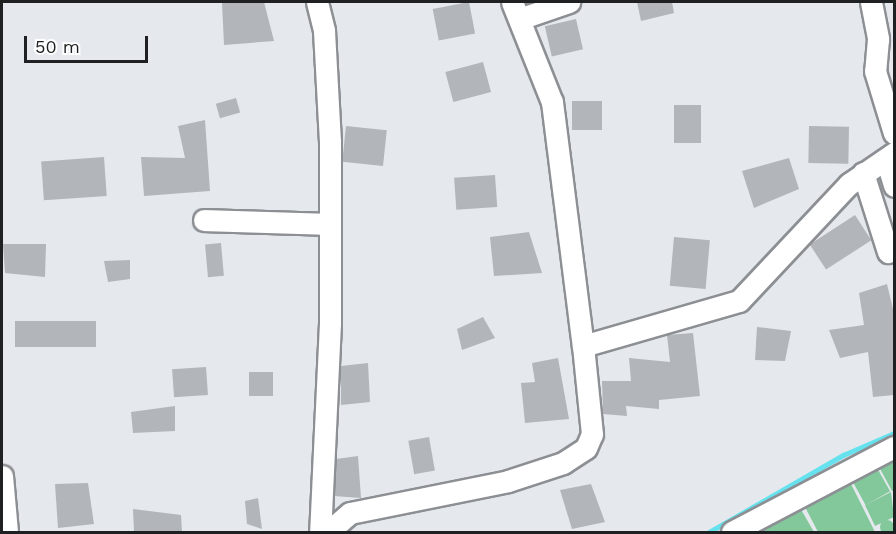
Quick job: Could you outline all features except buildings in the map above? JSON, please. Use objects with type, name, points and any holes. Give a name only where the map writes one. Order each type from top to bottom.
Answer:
[{"type":"street","points":[[317,2],[324,32],[329,224],[320,532]]},
{"type":"street","points":[[328,532],[351,513],[508,480],[563,463],[586,448],[592,434],[552,102],[517,10],[569,2]]},
{"type":"street","points":[[871,2],[878,39],[875,71],[894,133]]},
{"type":"street","points":[[583,346],[739,301],[863,173],[890,156],[894,186]]},
{"type":"street","points":[[863,173],[888,252]]},
{"type":"street","points":[[204,220],[329,224]]},
{"type":"street","points":[[732,532],[894,447]]},
{"type":"street","points":[[2,476],[7,532]]},
{"type":"green space","points":[[894,456],[894,490],[892,491],[878,465]]},
{"type":"green space","points":[[876,466],[890,491],[866,505],[852,480]]},
{"type":"green space","points":[[849,480],[875,532],[818,532],[803,503]]},
{"type":"green space","points":[[891,492],[894,517],[875,526],[865,505]]},
{"type":"green space","points":[[799,506],[814,532],[762,532],[760,529]]},
{"type":"green space","points":[[884,520],[890,520],[894,527],[890,534],[884,534],[880,530],[880,524]]},
{"type":"waterway","points":[[709,532],[843,455],[894,433]]}]
